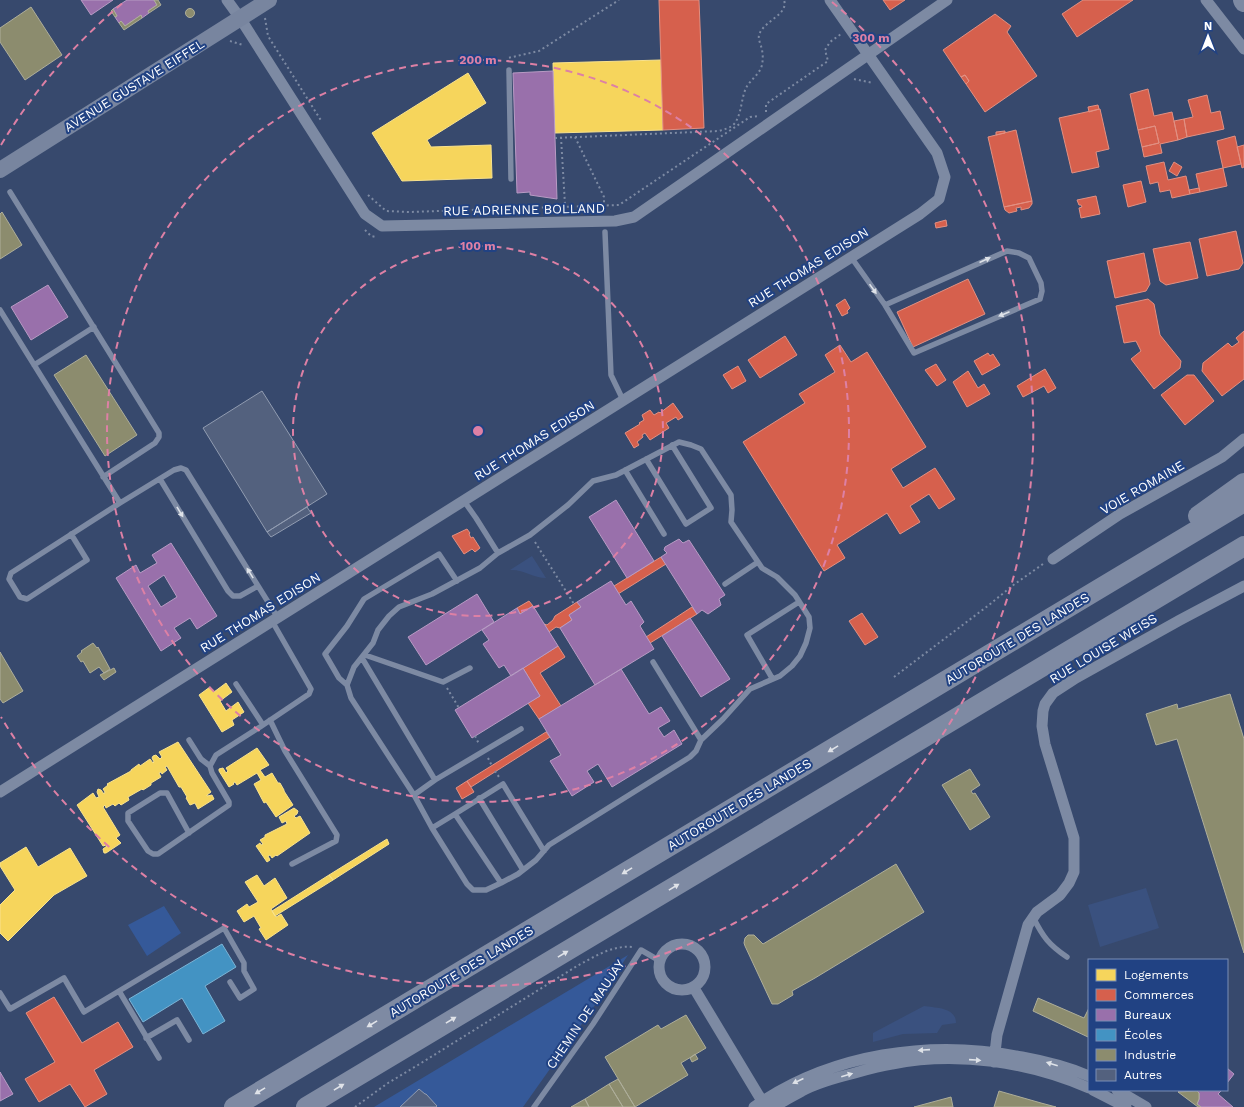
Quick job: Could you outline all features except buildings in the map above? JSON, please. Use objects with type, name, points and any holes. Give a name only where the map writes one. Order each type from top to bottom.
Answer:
[{"type":"highway","points":[[861,732],[939,676],[1185,525],[1244,483]]},
{"type":"highway","name":"AUTOROUTE DES LANDES","points":[[234,1107],[1244,502]]},
{"type":"highway","points":[[306,1107],[1244,546]]},
{"type":"highway","points":[[1013,685],[1099,641],[1244,557]]},
{"type":"street","name":"RUE ADRIENNE BOLLAND","points":[[227,0],[365,214],[382,226],[615,221],[634,217],[868,54]]},
{"type":"street","name":"AVENUE GUSTAVE EIFFEL","points":[[0,170],[269,0]]},
{"type":"street","name":"RUE THOMAS EDISON","points":[[0,792],[920,214],[940,199],[945,177],[937,154],[830,0]]},
{"type":"street","points":[[868,54],[947,0]]},
{"type":"street","points":[[1206,0],[1244,49]]},
{"type":"street","name":"VOIE ROMAINE","points":[[1053,559],[1120,514],[1222,457],[1244,439]]},
{"type":"street","name":"RUE LOUISE WEISS","points":[[994,1056],[997,1035],[1028,925],[1037,912],[1060,895],[1069,883],[1074,872],[1074,838],[1045,744],[1042,726],[1045,704],[1053,693],[1076,678],[1244,586]]},
{"type":"street","points":[[675,945],[690,945],[702,954],[706,969],[700,983],[694,988],[678,990],[671,988],[665,983],[659,968],[660,961],[668,948],[675,945]]},
{"type":"street","points":[[694,988],[760,1105],[798,1081],[830,1068],[865,1058],[890,1053],[923,1050],[956,1049],[994,1056],[1041,1060],[1088,1076]]},
{"type":"street","points":[[773,1107],[803,1090],[833,1079],[893,1063],[926,1060],[994,1056],[1088,1088]]},
{"type":"street","points":[[1095,1091],[1126,1107]]},
{"type":"street","points":[[1119,1091],[1146,1107]]},
{"type":"lane","points":[[508,70],[511,179]]},
{"type":"lane","points":[[10,192],[159,433],[159,437],[155,443],[103,477]]},
{"type":"lane","points":[[606,232],[611,375],[623,400]]},
{"type":"lane","points":[[851,257],[884,305],[914,353],[1040,299],[1042,291],[1041,283],[1029,258],[1019,253],[1007,251],[884,305]]},
{"type":"lane","points":[[0,310],[120,503]]},
{"type":"lane","points":[[34,365],[94,327]]},
{"type":"lane","points":[[347,685],[354,667],[373,643],[378,630],[389,616],[399,607],[432,594],[457,581],[480,568],[498,553],[530,534],[568,505],[593,481],[616,475],[679,442],[691,445],[701,450],[731,495],[732,510],[730,522],[762,568],[777,576],[795,595],[809,617],[810,628],[806,643],[800,656],[792,666],[780,676],[750,688],[723,719],[701,740],[696,751],[690,758],[549,845],[536,860],[524,870],[501,884],[486,890],[473,890],[467,884],[432,828],[414,794],[351,698],[347,685],[339,678],[325,654],[347,626],[364,599],[439,554],[457,581]]},
{"type":"lane","points":[[646,459],[686,524],[711,508],[672,445]]},
{"type":"lane","points":[[71,534],[87,560],[27,598],[20,597],[9,579],[11,573],[71,534],[120,503],[174,470],[181,468],[186,470],[258,586],[311,689],[309,694],[216,755],[210,766]]},
{"type":"lane","points":[[624,470],[664,534]]},
{"type":"lane","points":[[160,479],[228,591],[233,596],[240,596],[258,586]]},
{"type":"lane","points":[[464,501],[498,553]]},
{"type":"lane","points":[[725,584],[758,562]]},
{"type":"lane","points":[[772,678],[747,635],[799,602]]},
{"type":"lane","points":[[363,656],[443,682],[470,668]]},
{"type":"lane","points":[[363,656],[435,780]]},
{"type":"lane","points":[[653,662],[701,740]]},
{"type":"lane","points":[[236,684],[263,725]]},
{"type":"lane","points":[[270,720],[285,751],[337,835],[336,842],[292,864]]},
{"type":"lane","points":[[414,794],[521,729]]},
{"type":"lane","points":[[189,740],[201,758],[210,766],[212,773],[230,802],[230,805],[190,833],[158,854],[153,854],[148,851],[128,821],[128,813],[164,792],[167,793],[190,833]]},
{"type":"lane","points":[[432,828],[503,784],[544,850]]},
{"type":"lane","points":[[479,798],[524,870]]},
{"type":"lane","points":[[455,814],[501,884]]},
{"type":"lane","points":[[1033,917],[1041,933],[1053,948],[1067,957]]},
{"type":"lane","points":[[0,994],[10,1010],[64,978],[84,1012],[224,928],[244,962],[244,971],[254,989],[240,998],[230,982]]},
{"type":"lane","points":[[641,950],[660,961]]},
{"type":"lane","name":"CHEMIN DE MAUJAY","points":[[534,1107],[593,1024],[641,950]]},
{"type":"lane","points":[[119,991],[158,1058]]},
{"type":"lane","points":[[146,1038],[177,1020],[189,1040]]},
{"type":"path","points":[[508,70],[508,58],[539,51],[619,0]]},
{"type":"path","points":[[555,138],[719,131],[730,127],[740,112],[742,97],[747,86],[761,68],[763,58],[758,36],[764,26],[783,11],[785,3],[784,0]]},
{"type":"path","points":[[264,17],[268,36],[322,122]]},
{"type":"path","points":[[365,191],[368,196],[386,211],[417,212],[619,205],[750,117],[758,116],[766,112],[766,104],[828,61],[825,50],[830,42],[849,28]]},
{"type":"path","points":[[214,34],[248,47]]},
{"type":"path","points":[[561,137],[564,205]]},
{"type":"path","points":[[575,137],[604,197],[604,205]]},
{"type":"path","points":[[362,226],[371,236],[378,237]]},
{"type":"path","points":[[530,534],[574,604]]},
{"type":"path","points":[[894,677],[1012,586],[1039,566],[1053,559]]},
{"type":"path","points":[[443,682],[459,708]]},
{"type":"path","points":[[355,1107],[388,1082],[418,1065],[552,981],[596,956],[624,946],[636,947],[641,950]]},
{"type":"shaded area","points":[[532,556],[546,578],[510,570]]},
{"type":"shaded area","points":[[1146,888],[1159,928],[1100,947],[1088,905]]},
{"type":"shaded area","points":[[164,906],[181,933],[147,956],[128,925]]},
{"type":"shaded area","points":[[628,955],[591,1011],[523,1107],[374,1107]]},
{"type":"shaded area","points":[[924,1006],[949,1011],[953,1014],[956,1023],[942,1025],[937,1033],[903,1034],[873,1042],[873,1033]]}]
